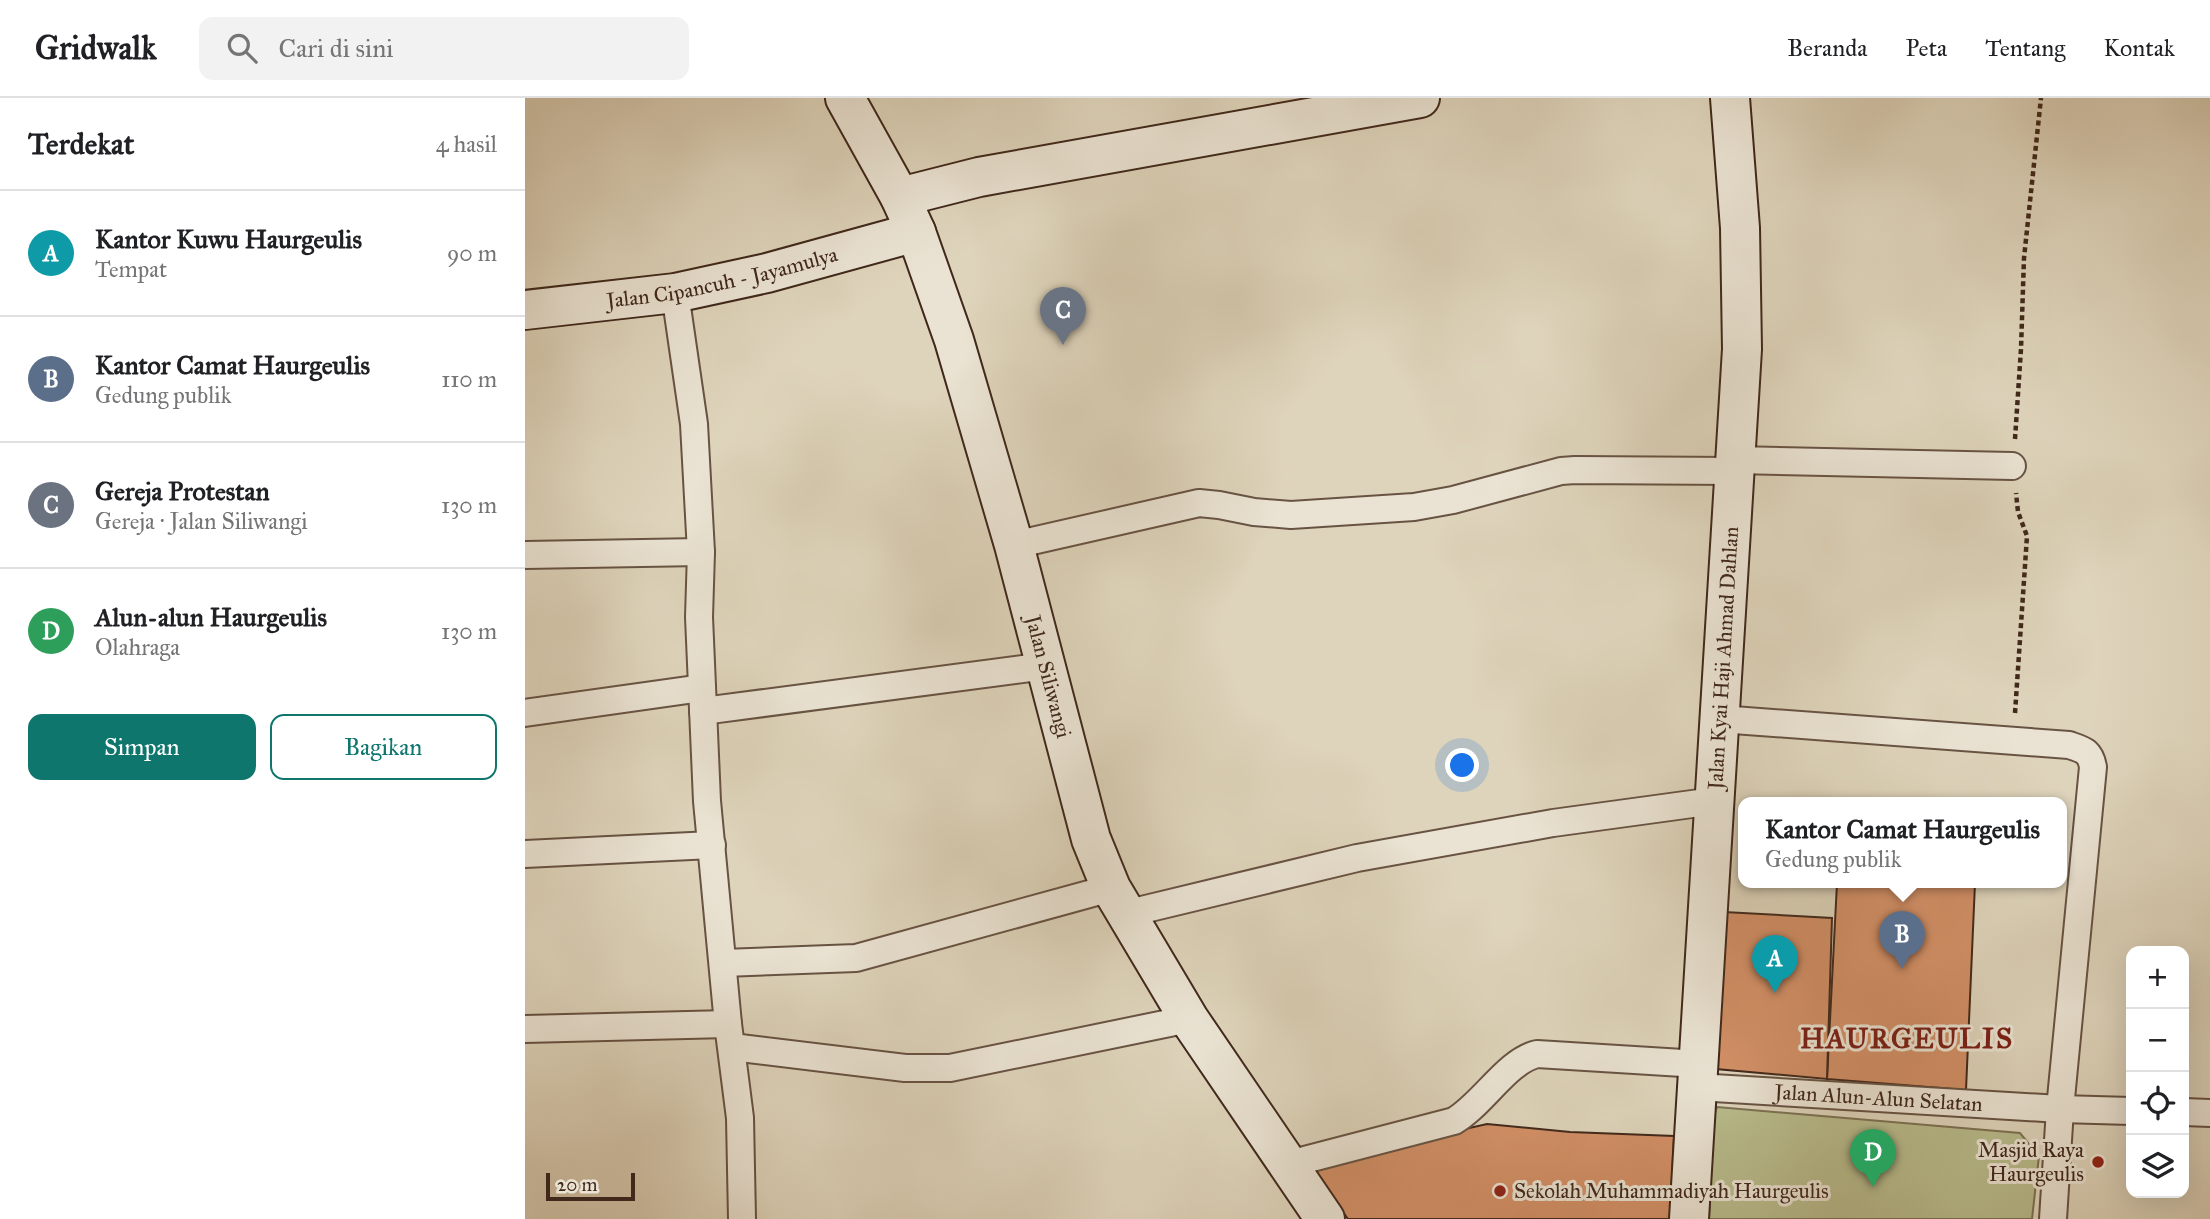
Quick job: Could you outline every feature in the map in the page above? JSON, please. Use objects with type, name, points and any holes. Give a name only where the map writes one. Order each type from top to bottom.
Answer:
[{"type":"street","name":"Jalan Siliwangi","points":[[845,98],[900,197],[916,232],[954,340],[1014,545],[1091,839],[1118,901],[1189,1019],[1325,1219]]},
{"type":"street","points":[[900,197],[979,177],[1420,98]]},
{"type":"street","name":"Jalan Kyai Haji Ahmad Dahlan","points":[[1689,1219],[1735,466],[1741,322],[1740,228],[1730,98]]},
{"type":"street","name":"Jalan Cipancuh - Jayamulya","points":[[525,310],[675,293],[767,273],[916,232]]},
{"type":"street","points":[[675,293],[694,424],[701,552],[699,617],[703,699],[712,845],[740,1118],[742,1219]]},
{"type":"street","points":[[1014,545],[1199,503],[1291,515],[1414,508],[1561,471],[1735,466],[2013,466]]},
{"type":"street","points":[[525,555],[701,552]]},
{"type":"street","points":[[525,713],[1046,666]]},
{"type":"street","points":[[1720,719],[2069,745],[2085,751],[2091,757],[2053,1219]]},
{"type":"street","points":[[723,963],[856,958],[1118,901],[1553,823],[1714,801]]},
{"type":"street","points":[[525,854],[712,845]]},
{"type":"street","points":[[525,1029],[730,1036],[905,1068],[950,1068],[1189,1019]]},
{"type":"street","name":"Jalan Alun-Alun Selatan","points":[[1289,1164],[1454,1121],[1467,1113],[1517,1063],[1537,1054],[1698,1076],[2060,1109],[2126,1111]]},
{"type":"street","points":[[2189,1112],[2210,1113]]},
{"type":"path","points":[[2013,741],[2027,536],[2018,512],[2013,466],[2024,258],[2041,98]]},
{"type":"green space","points":[[1717,1107],[2020,1133],[2039,1156],[2032,1219],[1709,1219],[1714,1114]]},
{"type":"building","points":[[1837,888],[1975,888],[1966,1090],[1827,1079]]},
{"type":"building","points":[[1724,912],[1832,918],[1827,1079],[1716,1069]]},
{"type":"building","name":"Sekolah Muhammadiyah Haurgeulis","points":[[1487,1124],[1570,1132],[1674,1136],[1670,1219],[1348,1219],[1309,1164]]},
{"type":"place","name":"Gereja Protestan","points":[[1063,345]]},
{"type":"place","name":"Kantor Camat Haurgeulis","points":[[1902,969]]},
{"type":"place","name":"Kantor Kuwu Haurgeulis","points":[[1775,993]]},
{"type":"place","name":"Masjid Raya Haurgeulis","points":[[2098,1162]]},
{"type":"place","name":"Alun-alun Haurgeulis","points":[[1873,1187]]},
{"type":"place","name":"Sekolah Muhammadiyah Haurgeulis","points":[[1500,1191]]},
{"type":"district","name":"HAURGEULIS","points":[[1907,1038]]}]
